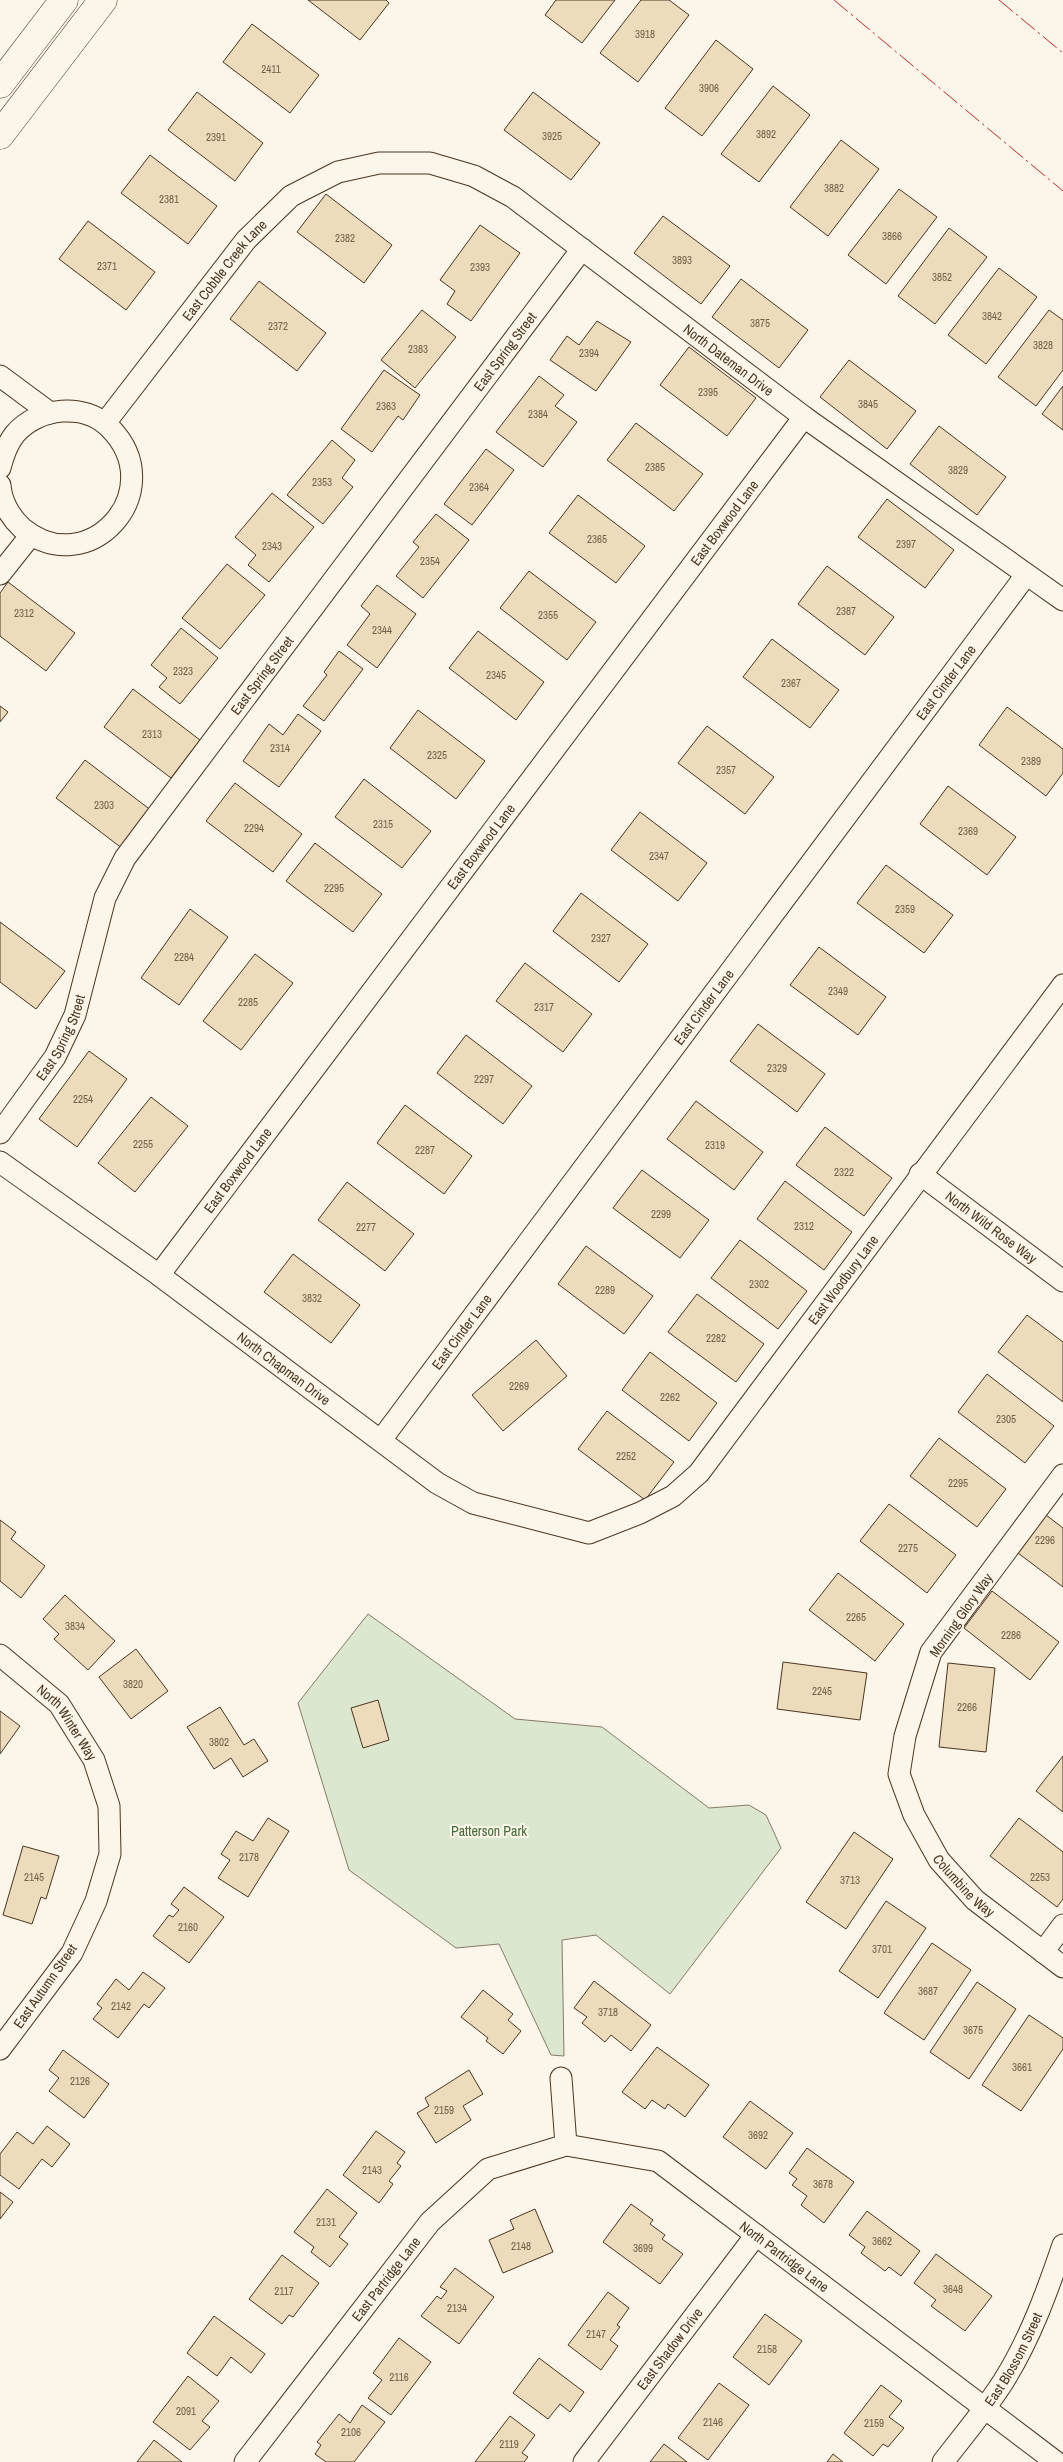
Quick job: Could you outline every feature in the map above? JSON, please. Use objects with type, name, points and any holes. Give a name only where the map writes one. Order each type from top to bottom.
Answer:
[{"type":"street","points":[[0,84],[64,0]]},
{"type":"street","points":[[0,135],[103,0]]},
{"type":"street","name":"North Dateman Drive","points":[[379,163],[430,163],[474,176],[513,197],[804,417],[1063,600]]},
{"type":"street","name":"East Cobble Creek Lane","points":[[105,423],[246,240],[291,196],[338,172],[379,163]]},
{"type":"street","name":"East Spring Street","points":[[0,1133],[54,1057],[76,1015],[105,898],[125,858],[582,249]]},
{"type":"street","points":[[0,376],[50,413]]},
{"type":"street","points":[[0,468],[4,452],[15,434],[31,421],[50,413],[69,411],[88,414],[105,423],[121,439],[131,460],[133,482],[127,505],[115,524],[96,538],[75,544],[52,543],[31,535],[16,523],[6,508],[0,485]]},
{"type":"street","name":"East Boxwood Lane","points":[[159,1275],[804,417]]},
{"type":"street","points":[[0,574],[31,535]]},
{"type":"street","name":"East Cinder Lane","points":[[381,1440],[1026,575]]},
{"type":"street","name":"East Woodbury Lane","points":[[588,1533],[640,1513],[673,1496],[699,1473],[920,1174],[1063,985]]},
{"type":"street","name":"North Chapman Drive","points":[[0,1162],[159,1275],[437,1483],[473,1503],[588,1533]]},
{"type":"street","name":"North Wild Rose Way","points":[[920,1174],[1063,1281]]},
{"type":"street","name":"Morning Glory Way","points":[[899,1774],[904,1736],[931,1652],[1063,1475]]},
{"type":"street","name":"North Winter Way","points":[[0,1655],[58,1704],[94,1760],[109,1806]]},
{"type":"street","name":"Columbine Way","points":[[899,1774],[914,1815],[939,1860],[975,1900],[1063,1967]]},
{"type":"street","name":"East Autumn Street","points":[[0,2048],[72,1953],[96,1901],[110,1854],[109,1806]]},
{"type":"street","points":[[1043,1952],[1063,1925]]},
{"type":"street","points":[[561,2078],[566,2145]]},
{"type":"street","name":"North Partridge Lane","points":[[566,2145],[658,2160],[1056,2462]]},
{"type":"street","name":"East Partridge Lane","points":[[245,2462],[430,2222],[488,2169],[566,2145]]},
{"type":"street","name":"East Shadow Drive","points":[[584,2462],[756,2235]]},
{"type":"street","name":"East Blossom Street","points":[[943,2462],[985,2408],[1020,2352],[1044,2302],[1063,2245]]},
{"type":"green space","name":"Patterson Park","points":[[368,1614],[515,1719],[602,1727],[709,1808],[749,1805],[766,1815],[781,1848],[670,1994],[596,1935],[562,1940],[564,2056],[551,2055],[499,1944],[456,1948],[349,1870],[298,1703]]},
{"type":"building","points":[[308,0],[386,0],[389,3],[360,40]]},
{"type":"building","points":[[556,0],[615,0],[582,43],[545,15]]},
{"type":"building","points":[[641,0],[669,0],[689,15],[638,82],[600,53]]},
{"type":"building","points":[[252,24],[319,75],[290,113],[223,62]]},
{"type":"building","points":[[716,40],[753,69],[702,136],[665,108]]},
{"type":"building","points":[[773,86],[810,115],[759,182],[721,154]]},
{"type":"building","points":[[197,92],[263,143],[235,181],[168,130]]},
{"type":"building","points":[[533,92],[600,143],[571,180],[504,130]]},
{"type":"building","points":[[841,140],[879,169],[828,236],[790,207]]},
{"type":"building","points":[[150,155],[217,206],[188,244],[121,193]]},
{"type":"building","points":[[899,189],[937,217],[886,284],[848,255]]},
{"type":"building","points":[[326,194],[392,245],[364,283],[297,232]]},
{"type":"building","points":[[663,216],[730,266],[701,304],[634,253]]},
{"type":"building","points":[[88,221],[155,272],[126,310],[59,259]]},
{"type":"building","points":[[480,225],[520,253],[471,321],[447,304],[455,291],[440,280]]},
{"type":"building","points":[[949,228],[987,257],[935,324],[898,296]]},
{"type":"building","points":[[999,268],[1037,297],[986,364],[948,335]]},
{"type":"building","points":[[741,279],[808,330],[779,368],[712,317]]},
{"type":"building","points":[[259,281],[326,333],[297,371],[230,319]]},
{"type":"building","points":[[422,310],[456,337],[415,388],[381,360]]},
{"type":"building","points":[[1049,310],[1063,320],[1063,370],[1036,406],[998,377]]},
{"type":"building","points":[[597,321],[631,342],[596,391],[550,360],[567,336],[579,345]]},
{"type":"building","points":[[689,347],[756,398],[727,436],[660,385]]},
{"type":"building","points":[[849,360],[916,411],[887,449],[820,397]]},
{"type":"building","points":[[384,370],[420,395],[403,420],[398,416],[372,452],[341,429]]},
{"type":"building","points":[[539,376],[564,395],[555,406],[577,422],[543,467],[496,432]]},
{"type":"building","points":[[1063,386],[1063,430],[1042,414]]},
{"type":"building","points":[[636,423],[703,474],[674,511],[607,460]]},
{"type":"building","points":[[939,426],[1006,477],[977,515],[910,464]]},
{"type":"building","points":[[332,440],[355,460],[342,478],[353,487],[323,524],[287,495]]},
{"type":"building","points":[[486,449],[514,470],[472,525],[444,504]]},
{"type":"building","points":[[272,493],[314,527],[269,582],[248,565],[256,555],[235,537]]},
{"type":"building","points":[[578,495],[645,546],[616,583],[549,533]]},
{"type":"building","points":[[887,499],[954,550],[925,588],[858,537]]},
{"type":"building","points":[[436,514],[469,540],[423,598],[396,576],[419,547],[413,542]]},
{"type":"building","points":[[227,564],[265,595],[220,649],[182,618]]},
{"type":"building","points":[[827,566],[894,617],[865,655],[798,604]]},
{"type":"building","points":[[529,571],[596,622],[567,660],[500,608]]},
{"type":"building","points":[[8,582],[75,633],[46,671],[0,636],[0,593]]},
{"type":"building","points":[[377,585],[416,614],[377,668],[347,645],[370,614],[361,606]]},
{"type":"building","points":[[181,628],[218,658],[180,704],[159,687],[167,678],[151,665]]},
{"type":"building","points":[[478,631],[544,682],[516,720],[449,668]]},
{"type":"building","points":[[772,639],[839,690],[810,728],[743,677]]},
{"type":"building","points":[[339,651],[363,669],[324,721],[303,706],[327,675],[324,672]]},
{"type":"building","points":[[133,689],[200,740],[171,778],[104,727]]},
{"type":"building","points":[[0,706],[8,712],[0,722]]},
{"type":"building","points":[[1007,707],[1063,749],[1063,773],[1046,796],[979,745]]},
{"type":"building","points":[[418,710],[485,761],[456,799],[390,748]]},
{"type":"building","points":[[298,714],[321,731],[279,787],[243,761],[269,724],[283,735]]},
{"type":"building","points":[[707,726],[774,777],[745,814],[678,763]]},
{"type":"building","points":[[85,760],[152,811],[123,849],[56,798]]},
{"type":"building","points":[[364,779],[431,831],[402,868],[335,817]]},
{"type":"building","points":[[235,783],[302,834],[273,872],[206,821]]},
{"type":"building","points":[[948,786],[1016,837],[987,875],[920,824]]},
{"type":"building","points":[[640,812],[707,863],[678,901],[611,850]]},
{"type":"building","points":[[315,843],[382,894],[353,932],[286,881]]},
{"type":"building","points":[[886,865],[953,915],[924,953],[857,903]]},
{"type":"building","points":[[581,893],[648,944],[619,982],[553,931]]},
{"type":"building","points":[[190,909],[228,937],[179,1005],[141,978]]},
{"type":"building","points":[[0,922],[65,971],[36,1009],[0,982]]},
{"type":"building","points":[[819,947],[886,997],[858,1035],[790,985]]},
{"type":"building","points":[[255,954],[293,983],[241,1050],[203,1021]]},
{"type":"building","points":[[525,963],[592,1014],[563,1052],[496,1001]]},
{"type":"building","points":[[758,1024],[825,1074],[797,1112],[730,1061]]},
{"type":"building","points":[[466,1035],[532,1086],[503,1124],[437,1073]]},
{"type":"building","points":[[89,1051],[127,1079],[77,1147],[39,1119]]},
{"type":"building","points":[[151,1097],[188,1126],[135,1192],[98,1163]]},
{"type":"building","points":[[696,1101],[763,1152],[734,1190],[667,1139]]},
{"type":"building","points":[[405,1105],[472,1156],[444,1194],[377,1143]]},
{"type":"building","points":[[825,1127],[892,1178],[864,1216],[796,1165]]},
{"type":"building","points":[[642,1170],[709,1220],[680,1258],[613,1208]]},
{"type":"building","points":[[785,1181],[852,1232],[824,1270],[757,1219]]},
{"type":"building","points":[[347,1182],[414,1234],[385,1271],[318,1220]]},
{"type":"building","points":[[740,1240],[807,1291],[778,1329],[711,1278]]},
{"type":"building","points":[[586,1246],[653,1296],[624,1334],[558,1284]]},
{"type":"building","points":[[293,1254],[360,1305],[331,1343],[264,1292]]},
{"type":"building","points":[[697,1294],[764,1344],[736,1382],[668,1332]]},
{"type":"building","points":[[1027,1315],[1063,1342],[1063,1402],[998,1352]]},
{"type":"building","points":[[536,1340],[567,1376],[503,1431],[472,1395]]},
{"type":"building","points":[[650,1352],[717,1403],[689,1441],[622,1390]]},
{"type":"building","points":[[987,1374],[1054,1426],[1025,1463],[958,1412]]},
{"type":"building","points":[[607,1411],[674,1462],[645,1500],[578,1449]]},
{"type":"building","points":[[939,1438],[1006,1489],[977,1527],[910,1476]]},
{"type":"building","points":[[889,1504],[956,1555],[927,1593],[860,1541]]},
{"type":"building","points":[[1046,1515],[1063,1528],[1063,1587],[1018,1553]]},
{"type":"building","points":[[0,1520],[16,1532],[11,1539],[45,1566],[21,1598],[0,1581]]},
{"type":"building","points":[[838,1573],[904,1624],[875,1661],[809,1610]]},
{"type":"building","points":[[992,1591],[1059,1642],[1030,1680],[964,1628]]},
{"type":"building","points":[[65,1595],[115,1641],[88,1670],[54,1639],[59,1634],[43,1619]]},
{"type":"building","points":[[136,1649],[168,1691],[131,1719],[99,1677]]},
{"type":"building","points":[[783,1662],[867,1673],[860,1720],[777,1709]]},
{"type":"building","points":[[948,1663],[995,1668],[986,1752],[939,1747]]},
{"type":"building","points":[[378,1700],[389,1740],[363,1748],[351,1708]]},
{"type":"building","points":[[220,1707],[244,1745],[254,1739],[268,1761],[243,1777],[231,1758],[214,1769],[187,1727]]},
{"type":"building","points":[[0,1711],[20,1726],[0,1754]]},
{"type":"building","points":[[1063,1756],[1063,1812],[1036,1791]]},
{"type":"building","points":[[268,1818],[289,1831],[248,1897],[218,1878],[230,1860],[221,1854],[236,1831],[253,1841]]},
{"type":"building","points":[[1019,1818],[1063,1852],[1063,1899],[1057,1907],[990,1856]]},
{"type":"building","points":[[854,1832],[893,1859],[846,1929],[806,1902]]},
{"type":"building","points":[[23,1846],[59,1856],[46,1899],[41,1897],[32,1924],[3,1915]]},
{"type":"building","points":[[184,1887],[224,1917],[189,1963],[153,1936],[169,1915],[173,1917],[179,1910],[171,1904]]},
{"type":"building","points":[[886,1901],[926,1928],[878,1998],[839,1971]]},
{"type":"building","points":[[932,1943],[971,1970],[924,2040],[884,2013]]},
{"type":"building","points":[[143,1972],[165,1988],[149,2008],[144,2004],[118,2038],[93,2019],[102,2008],[97,2004],[116,1979],[129,1990]]},
{"type":"building","points":[[594,1981],[651,2025],[631,2051],[611,2035],[605,2042],[582,2023],[587,2017],[574,2008]]},
{"type":"building","points":[[977,1982],[1016,2009],[969,2079],[930,2052]]},
{"type":"building","points":[[483,1990],[513,2014],[508,2020],[521,2031],[503,2054],[486,2041],[488,2038],[461,2017]]},
{"type":"building","points":[[1029,2015],[1063,2038],[1063,2049],[1021,2111],[982,2085]]},
{"type":"building","points":[[657,2047],[709,2085],[685,2117],[668,2104],[665,2109],[652,2100],[645,2109],[622,2092]]},
{"type":"building","points":[[63,2050],[109,2084],[84,2118],[49,2091],[59,2078],[49,2070]]},
{"type":"building","points":[[469,2070],[483,2094],[463,2106],[471,2120],[436,2143],[417,2113],[429,2106],[425,2098]]},
{"type":"building","points":[[750,2101],[793,2133],[766,2169],[723,2137]]},
{"type":"building","points":[[47,2126],[70,2144],[52,2167],[42,2159],[19,2189],[0,2175],[0,2154],[17,2132],[33,2144]]},
{"type":"building","points":[[376,2131],[405,2152],[397,2163],[401,2166],[389,2181],[393,2184],[379,2203],[343,2175]]},
{"type":"building","points":[[807,2148],[854,2182],[824,2223],[801,2205],[807,2196],[792,2185],[797,2179],[789,2173]]},
{"type":"building","points":[[327,2189],[357,2213],[339,2237],[348,2244],[330,2267],[311,2252],[314,2247],[294,2232]]},
{"type":"building","points":[[0,2192],[13,2202],[0,2219]]},
{"type":"building","points":[[631,2204],[653,2220],[650,2224],[665,2235],[662,2239],[683,2254],[660,2284],[603,2242]]},
{"type":"building","points":[[535,2209],[553,2252],[503,2273],[489,2240],[514,2229],[510,2220]]},
{"type":"building","points":[[867,2211],[920,2251],[901,2276],[889,2267],[885,2271],[861,2253],[865,2247],[849,2235]]},
{"type":"building","points":[[936,2254],[992,2296],[965,2331],[931,2306],[936,2300],[914,2283]]},
{"type":"building","points":[[282,2255],[319,2283],[293,2317],[289,2315],[282,2324],[249,2299]]},
{"type":"building","points":[[455,2268],[494,2297],[459,2344],[421,2316],[437,2296],[441,2299],[447,2291],[440,2287]]},
{"type":"building","points":[[608,2292],[629,2308],[617,2325],[620,2327],[610,2340],[618,2346],[601,2370],[568,2345]]},
{"type":"building","points":[[765,2314],[802,2341],[769,2385],[733,2357]]},
{"type":"building","points":[[214,2316],[265,2354],[251,2373],[231,2357],[217,2376],[187,2353]]},
{"type":"building","points":[[399,2338],[431,2362],[391,2415],[368,2398],[382,2380],[373,2373]]},
{"type":"building","points":[[539,2358],[584,2392],[570,2412],[560,2404],[548,2419],[513,2393]]},
{"type":"building","points":[[188,2376],[219,2401],[202,2421],[210,2427],[190,2450],[153,2422]]},
{"type":"building","points":[[719,2383],[749,2405],[708,2460],[678,2438]]},
{"type":"building","points":[[881,2385],[902,2401],[889,2417],[904,2428],[888,2447],[883,2444],[873,2456],[844,2433]]},
{"type":"building","points":[[362,2405],[385,2422],[354,2462],[326,2462],[315,2454],[321,2445],[317,2442],[339,2414],[350,2423]]},
{"type":"building","points":[[510,2416],[535,2435],[522,2453],[528,2457],[524,2462],[475,2462]]},
{"type":"building","points":[[154,2440],[182,2462],[137,2462]]},
{"type":"building","points":[[664,2444],[687,2462],[650,2462]]},
{"type":"building","points":[[833,2454],[843,2462],[827,2462]]},
{"type":"power","points":[[834,0],[1063,191]]},
{"type":"power","points":[[999,0],[1063,53]]}]
